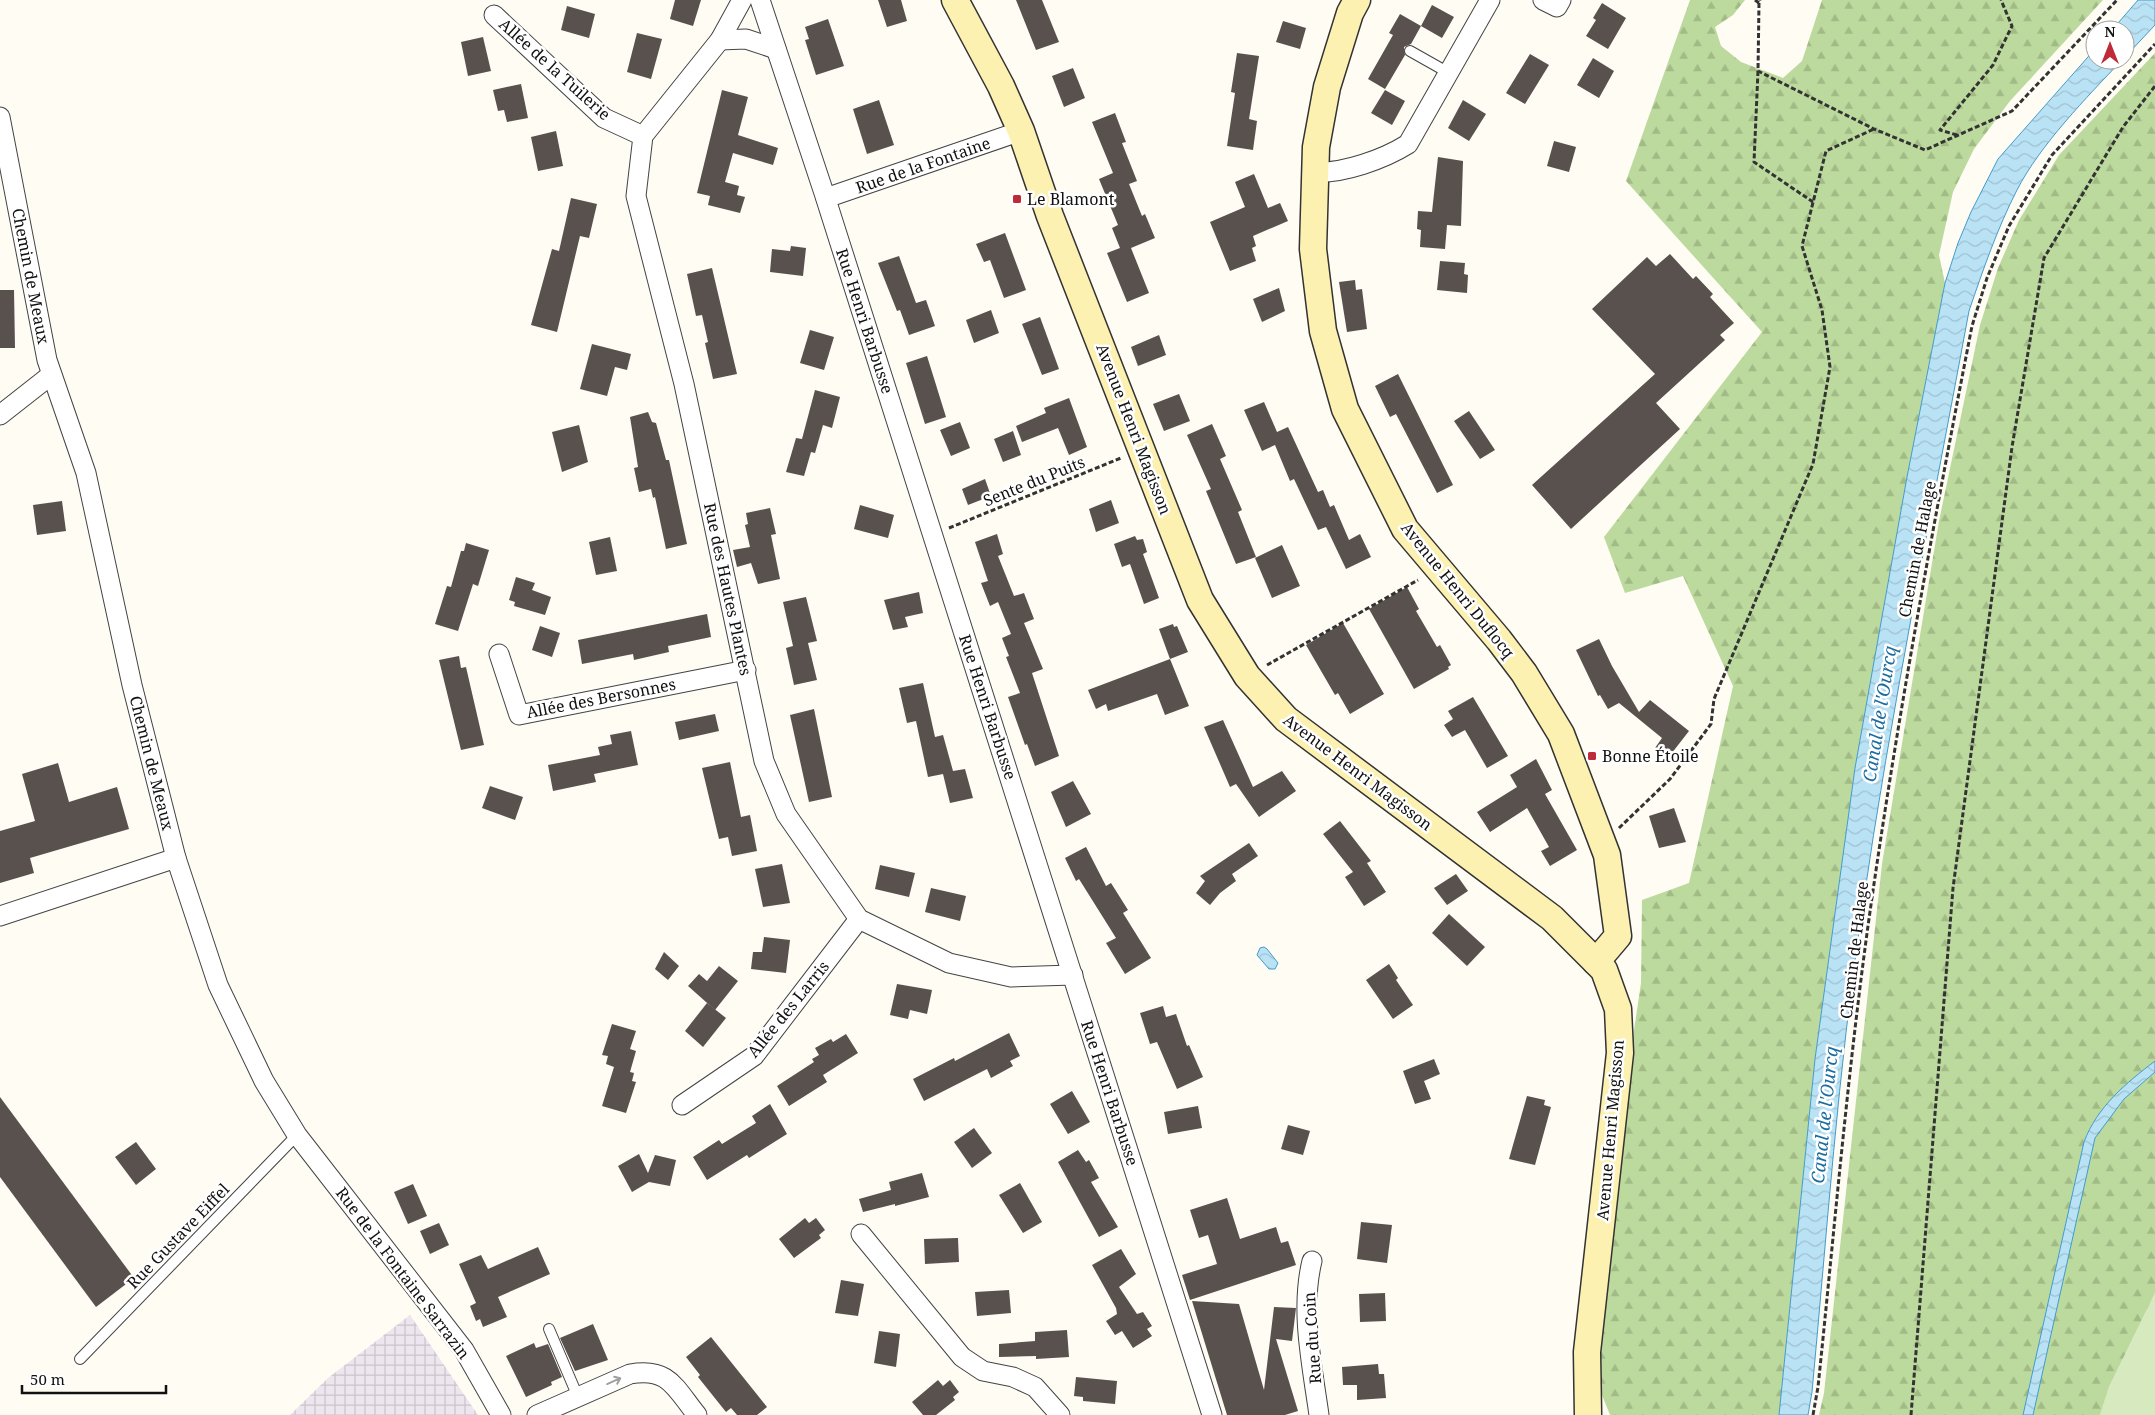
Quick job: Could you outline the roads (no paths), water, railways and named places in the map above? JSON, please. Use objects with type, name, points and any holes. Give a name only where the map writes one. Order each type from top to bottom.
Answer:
[{"type":"main road","name":"Avenue Henri Magisson","points":[[955,0],[1001,86],[1021,131],[1050,216],[1200,600],[1246,676],[1286,719],[1552,918],[1604,970],[1618,1009],[1620,1053],[1587,1352],[1588,1415]]},
{"type":"main road","name":"Avenue Henri Duflocq","points":[[1357,0],[1350,12],[1327,87],[1314,172],[1313,249],[1323,331],[1345,409],[1405,529],[1524,673],[1556,726],[1607,855],[1618,936],[1596,962]]},
{"type":"street","points":[[643,136],[720,40],[742,0]]},
{"type":"street","name":"Rue Henri Barbusse","points":[[760,0],[826,198],[1212,1415]]},
{"type":"street","points":[[1314,172],[1327,173],[1389,156],[1408,144],[1490,0]]},
{"type":"street","points":[[1543,0],[1557,7],[1561,0]]},
{"type":"street","name":"Allée de la Tuilerie","points":[[494,15],[604,118],[643,136]]},
{"type":"street","points":[[720,40],[746,40],[776,49]]},
{"type":"street","name":"Chemin de Meaux","points":[[0,117],[51,375],[86,473],[132,685],[176,858],[218,985],[264,1081],[297,1135]]},
{"type":"street","name":"Rue de la Fontaine","points":[[826,198],[1021,131]]},
{"type":"street","name":"Rue des Hautes Plantes","points":[[643,136],[636,196],[684,384],[764,761],[786,814],[859,919],[948,963],[1011,976],[1073,975]]},
{"type":"street","points":[[0,415],[51,375]]},
{"type":"street","name":"Allée des Bersonnes","points":[[499,654],[519,715],[746,670]]},
{"type":"street","points":[[0,916],[176,858]]},
{"type":"street","name":"Allée des Larris","points":[[682,1105],[754,1056],[859,919]]},
{"type":"street","name":"Rue de la Fontaine Sarrazin","points":[[297,1135],[464,1350],[501,1415]]},
{"type":"street","points":[[862,1234],[962,1357],[983,1371],[1013,1377],[1035,1387],[1060,1415]]},
{"type":"street","name":"Rue du Coin","points":[[1312,1261],[1308,1280],[1309,1341],[1318,1415]]},
{"type":"street","points":[[537,1415],[630,1374],[646,1371],[657,1373],[668,1380],[697,1415]]},
{"type":"lane","points":[[1410,51],[1448,73]]},
{"type":"lane","name":"Rue Gustave Eiffel","points":[[80,1358],[297,1135]]},
{"type":"lane","points":[[549,1329],[578,1397]]},
{"type":"water","points":[[2138,0],[2155,0],[2155,25],[2135,46],[2135,20],[2121,20]]},
{"type":"water","name":"Canal de l'Ourcq","points":[[2085,60],[2085,70],[2113,70],[2065,122],[2027,173],[2017,190],[1997,235],[1969,311],[1899,686],[1862,911],[1846,1031],[1812,1392],[1808,1415],[1779,1415],[1815,1059],[1855,768],[1907,477],[1945,283],[1958,243],[1971,212],[1998,159]]},
{"type":"water","points":[[1264,947],[1278,963],[1275,969],[1269,969],[1257,955],[1260,948]]},
{"type":"water","points":[[2155,1061],[2155,1072],[2124,1099],[2095,1138],[2033,1415],[2023,1415],[2084,1142],[2096,1118],[2113,1097]]},
{"type":"place","name":"Le Blamont","points":[[1017,199]]},
{"type":"place","name":"Bonne Étoile","points":[[1592,756]]}]
